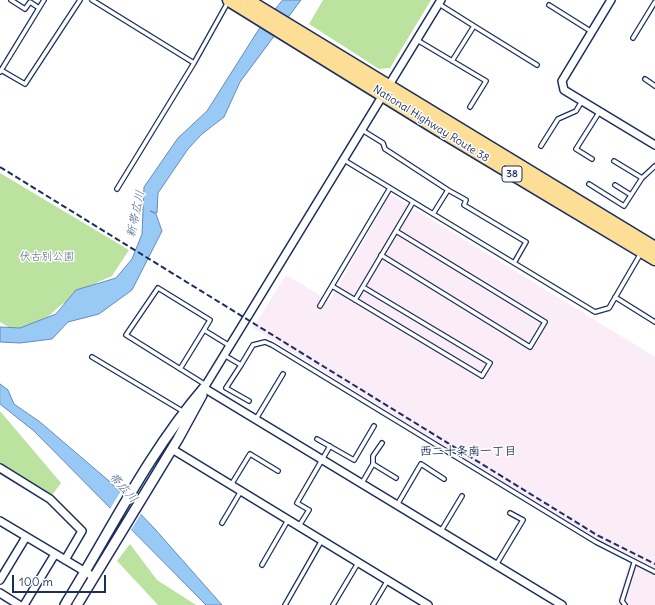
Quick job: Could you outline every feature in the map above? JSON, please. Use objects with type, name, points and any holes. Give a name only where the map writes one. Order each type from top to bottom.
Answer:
[{"type":"highway","name":"National Highway Route 38","points":[[235,1],[292,33],[386,91],[436,128],[648,248],[655,259]]},
{"type":"street","points":[[611,0],[562,81],[564,90],[655,144]]},
{"type":"street","points":[[65,605],[78,602],[94,577],[172,449],[224,355],[440,2]]},
{"type":"street","points":[[78,602],[85,572],[163,443],[184,412],[205,387]]},
{"type":"street","points":[[205,387],[256,420],[562,605]]},
{"type":"street","points":[[163,443],[428,605]]},
{"type":"street","points":[[0,468],[50,499],[82,530],[65,560]]},
{"type":"street","points":[[0,521],[94,577]]},
{"type":"street","points":[[0,580],[26,537]]},
{"type":"street","points":[[24,605],[55,554]]},
{"type":"street","points":[[0,593],[19,605]]},
{"type":"lane","points":[[11,0],[25,9],[30,2],[39,8]]},
{"type":"lane","points":[[44,0],[1,71],[25,84],[80,0]]},
{"type":"lane","points":[[92,0],[194,64]]},
{"type":"lane","points":[[117,189],[194,64],[235,1]]},
{"type":"lane","points":[[440,2],[474,26],[537,65]]},
{"type":"lane","points":[[633,38],[655,2]]},
{"type":"lane","points":[[549,5],[592,32]]},
{"type":"lane","points":[[452,61],[474,26]]},
{"type":"lane","points":[[417,40],[486,81],[470,107]]},
{"type":"lane","points":[[645,79],[655,86]]},
{"type":"lane","points":[[541,146],[558,119],[576,111],[582,100]]},
{"type":"lane","points":[[592,159],[576,149],[600,111]]},
{"type":"lane","points":[[362,130],[383,143],[385,149],[466,200],[464,205],[526,242],[514,263]]},
{"type":"lane","points":[[344,160],[595,312],[609,308],[648,248]]},
{"type":"lane","points":[[614,161],[642,178]]},
{"type":"lane","points":[[589,184],[624,206],[642,178],[655,166]]},
{"type":"lane","points":[[615,185],[631,195]]},
{"type":"lane","points":[[320,306],[390,188]]},
{"type":"lane","points":[[433,214],[448,190]]},
{"type":"lane","points":[[355,300],[413,202]]},
{"type":"lane","points":[[382,255],[530,347],[545,322],[396,231]]},
{"type":"lane","points":[[332,286],[482,376],[490,363],[363,287]]},
{"type":"lane","points":[[180,369],[210,320],[158,288],[126,335],[180,369],[205,387]]},
{"type":"lane","points":[[615,297],[655,322]]},
{"type":"lane","points":[[204,330],[230,346]]},
{"type":"lane","points":[[249,401],[226,388],[253,345],[265,342],[596,542],[634,563],[655,572]]},
{"type":"lane","points":[[224,355],[241,365]]},
{"type":"lane","points":[[92,357],[184,412]]},
{"type":"lane","points":[[256,420],[283,374]]},
{"type":"lane","points":[[317,439],[354,460],[374,426]]},
{"type":"lane","points":[[362,483],[373,464],[373,456],[382,443]]},
{"type":"lane","points":[[299,526],[309,510],[297,502],[330,446]]},
{"type":"lane","points":[[231,485],[250,454],[278,471]]},
{"type":"lane","points":[[373,464],[396,478]]},
{"type":"lane","points":[[397,505],[421,464],[444,478]]},
{"type":"lane","points":[[222,523],[241,491]]},
{"type":"lane","points":[[440,532],[462,496]]},
{"type":"lane","points":[[496,565],[523,520],[510,513]]},
{"type":"lane","points":[[262,565],[288,520]]},
{"type":"lane","points":[[285,605],[322,540]]},
{"type":"lane","points":[[333,605],[358,562]]},
{"type":"lane","points":[[625,605],[622,601],[634,563]]},
{"type":"lane","points":[[373,605],[388,580]]},
{"type":"shaded area","points":[[390,194],[655,357],[655,605],[616,605],[631,557],[592,537],[253,328],[286,275],[330,301]]},
{"type":"green space","points":[[323,0],[431,0],[390,68],[379,69],[309,24]]},
{"type":"green space","name":"伏古別公園","points":[[0,173],[129,250],[112,276],[98,282],[61,305],[41,323],[20,334],[0,322]]},
{"type":"green space","points":[[0,411],[61,483],[52,495],[0,463]]},
{"type":"green space","points":[[130,544],[157,580],[196,605],[158,605],[117,561]]},
{"type":"water","points":[[283,0],[301,0],[240,82],[224,117],[202,134],[188,149],[158,193],[157,213],[150,211],[156,214],[162,231],[132,290],[99,314],[68,322],[52,339],[20,343],[0,342],[0,327],[20,328],[56,314],[76,290],[116,278],[132,259],[142,234],[144,187],[178,138],[207,111],[259,29]]},
{"type":"water","points":[[0,384],[8,390],[14,404],[40,422],[109,481],[154,528],[222,605],[206,605],[34,431],[0,404]]},
{"type":"pier","points":[[121,491],[142,512],[131,530],[110,509]]},
{"type":"railway","points":[[0,167],[597,535],[655,564]]},
{"type":"district","name":"西二十条南一丁目","points":[[468,452]]},
{"type":"water label","name":"新帯広川","points":[[136,214]]},
{"type":"water label","name":"帯広川","points":[[123,488]]}]
